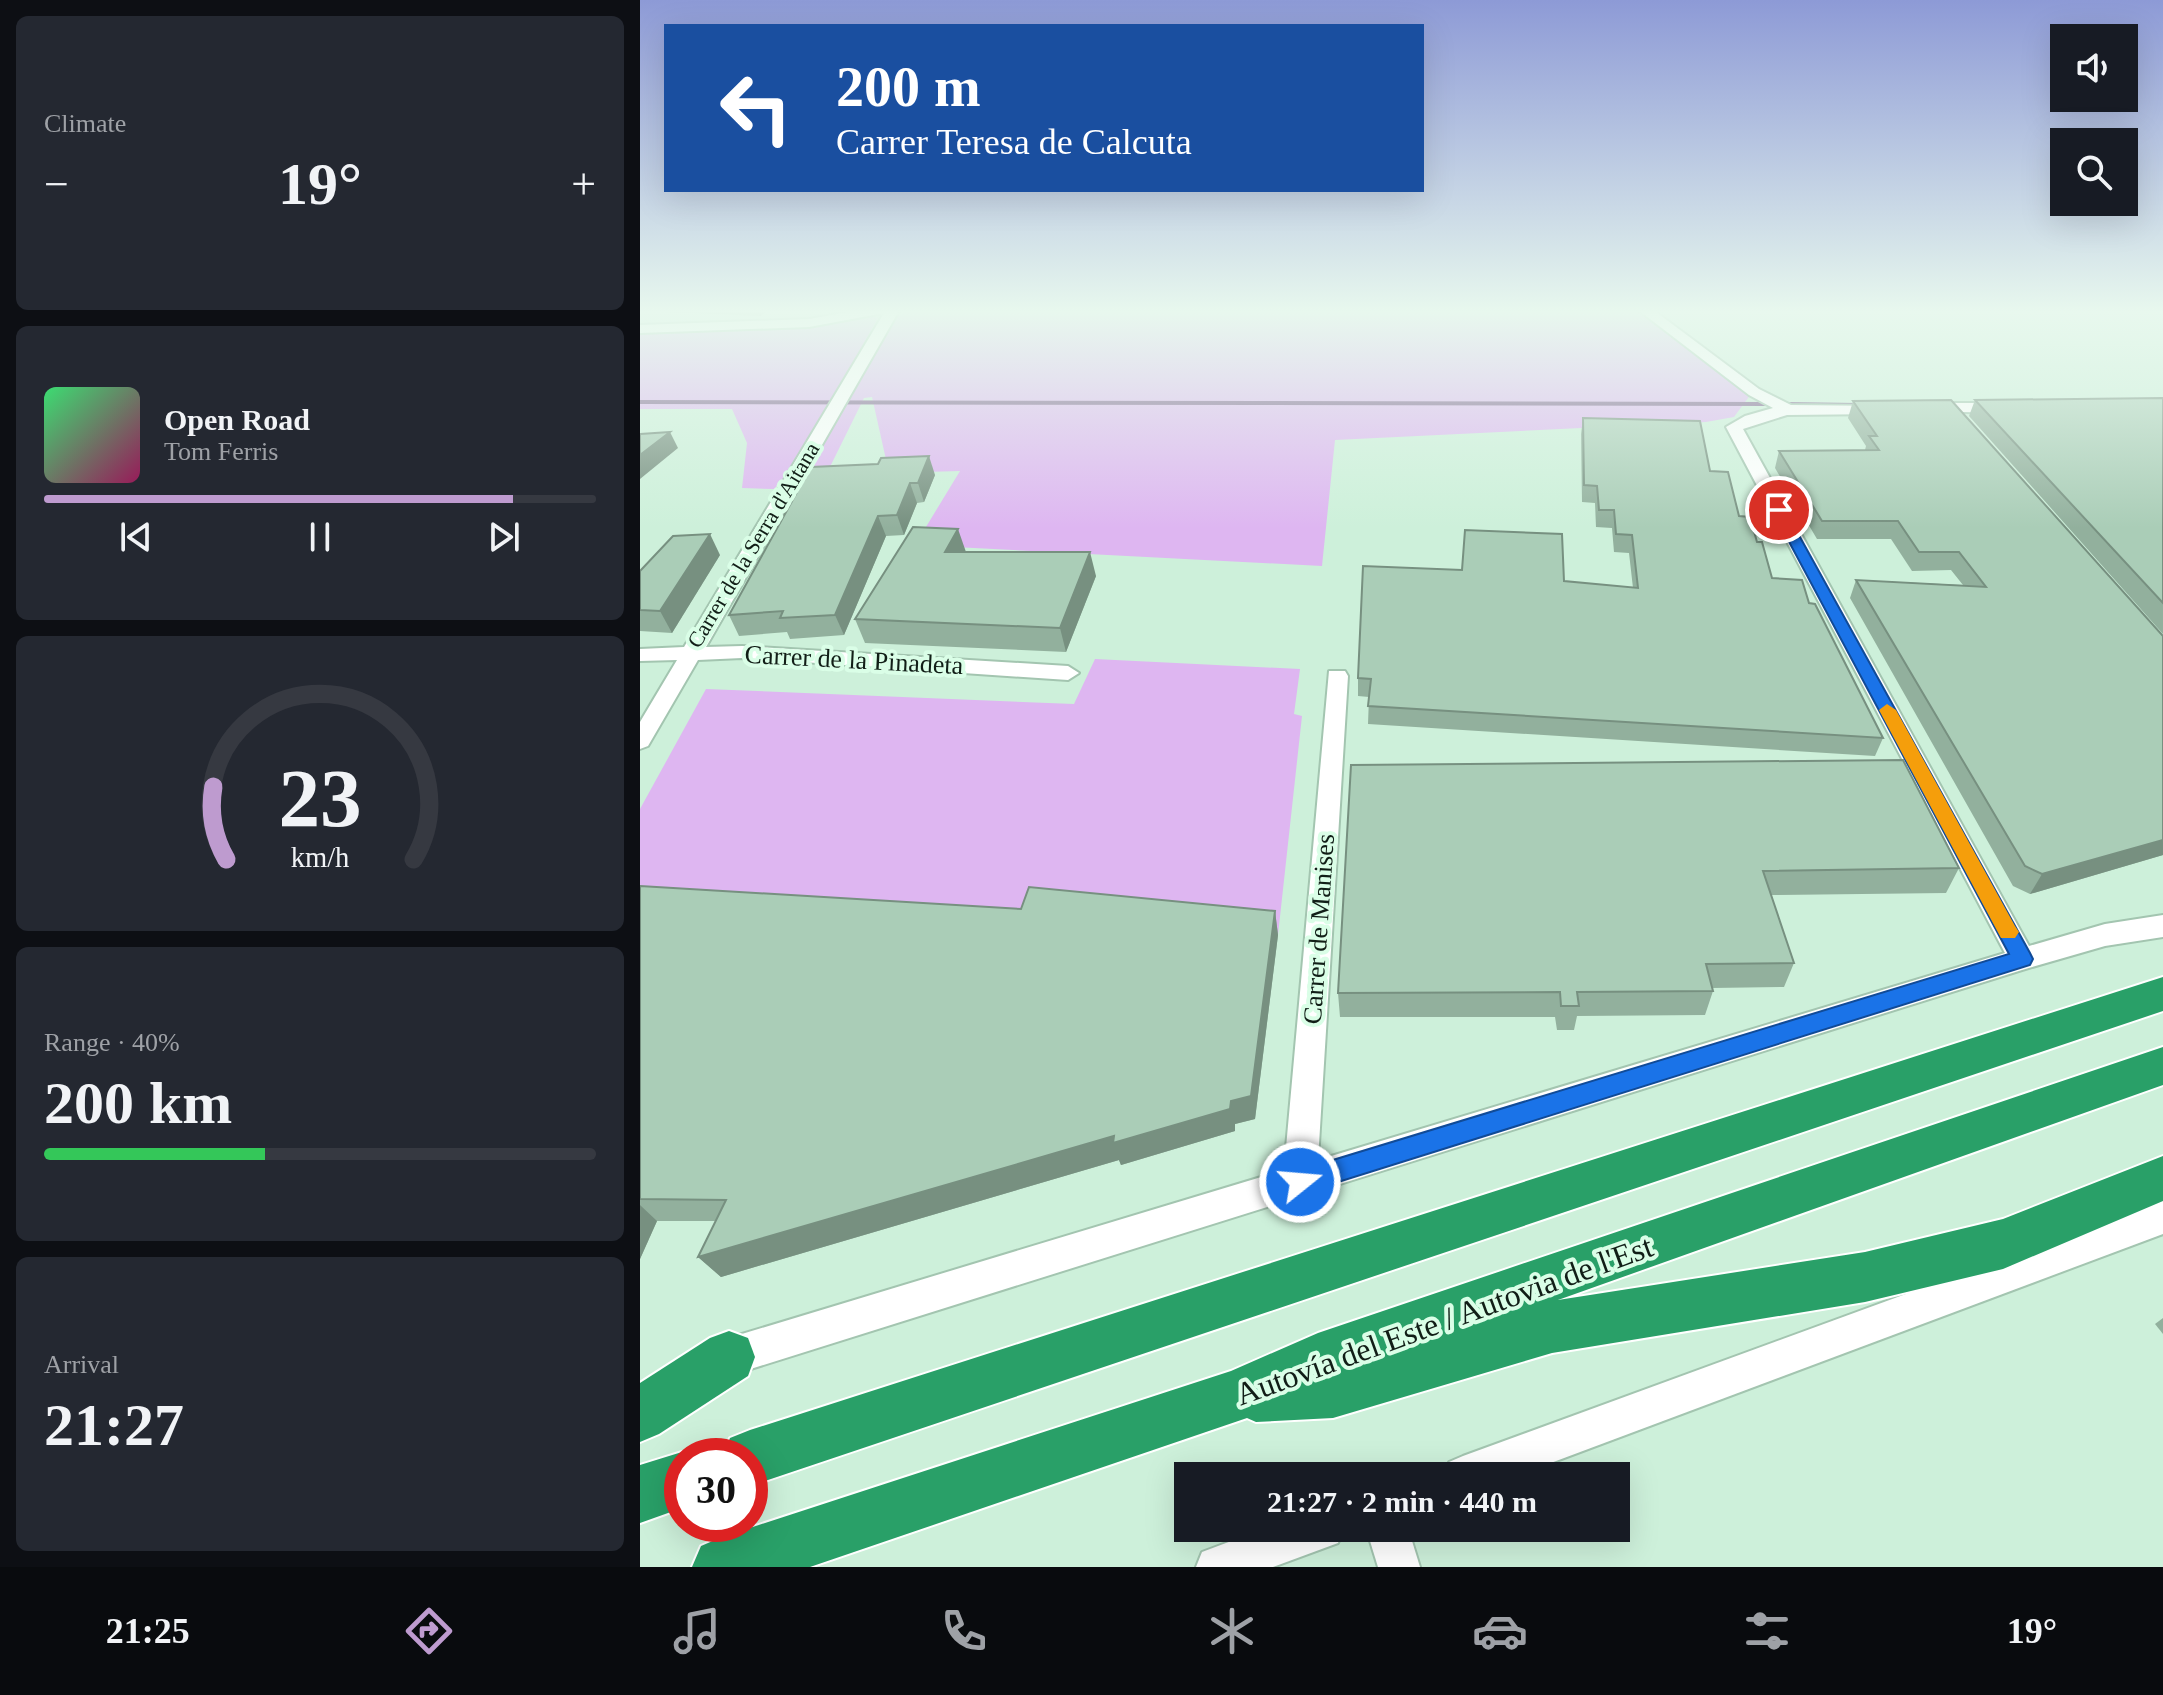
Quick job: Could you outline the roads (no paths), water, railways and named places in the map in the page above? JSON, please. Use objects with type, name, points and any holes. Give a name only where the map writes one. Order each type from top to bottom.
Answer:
[{"type":"highway","points":[[768,1452],[2163,994]]},
{"type":"highway","name":"Autovía del Este / Autovia de l'Est","points":[[722,1567],[1236,1396],[1318,1359],[2163,1066]]},
{"type":"highway","points":[[1236,1396],[1333,1391],[1552,1327],[1865,1277],[2003,1244],[2163,1178]]},
{"type":"highway","points":[[640,1415],[729,1357]]},
{"type":"highway","points":[[640,1494],[664,1486]]},
{"type":"street","name":"Carrer de la Serra d'Aitana","points":[[640,741],[850,382]]},
{"type":"street","points":[[1741,382],[1790,411]]},
{"type":"street","points":[[1949,408],[1969,431]]},
{"type":"street","points":[[2022,959],[1734,427],[1753,416],[1790,411],[2026,408]]},
{"type":"street","name":"Carrer de la Pinadeta","points":[[640,655],[742,652],[1068,673]]},
{"type":"street","name":"Carrer de Manises","points":[[1300,1182],[1337,676]]},
{"type":"street","points":[[640,1383],[2022,959],[2105,935],[2163,926]]},
{"type":"street","points":[[1500,1462],[2156,1216]]},
{"type":"street","points":[[1217,1567],[1285,1542]]},
{"type":"street","points":[[1391,1542],[1399,1567]]},
{"type":"waterway","points":[[640,402],[1772,404]]},
{"type":"waterway","points":[[1784,404],[1856,405]]}]
